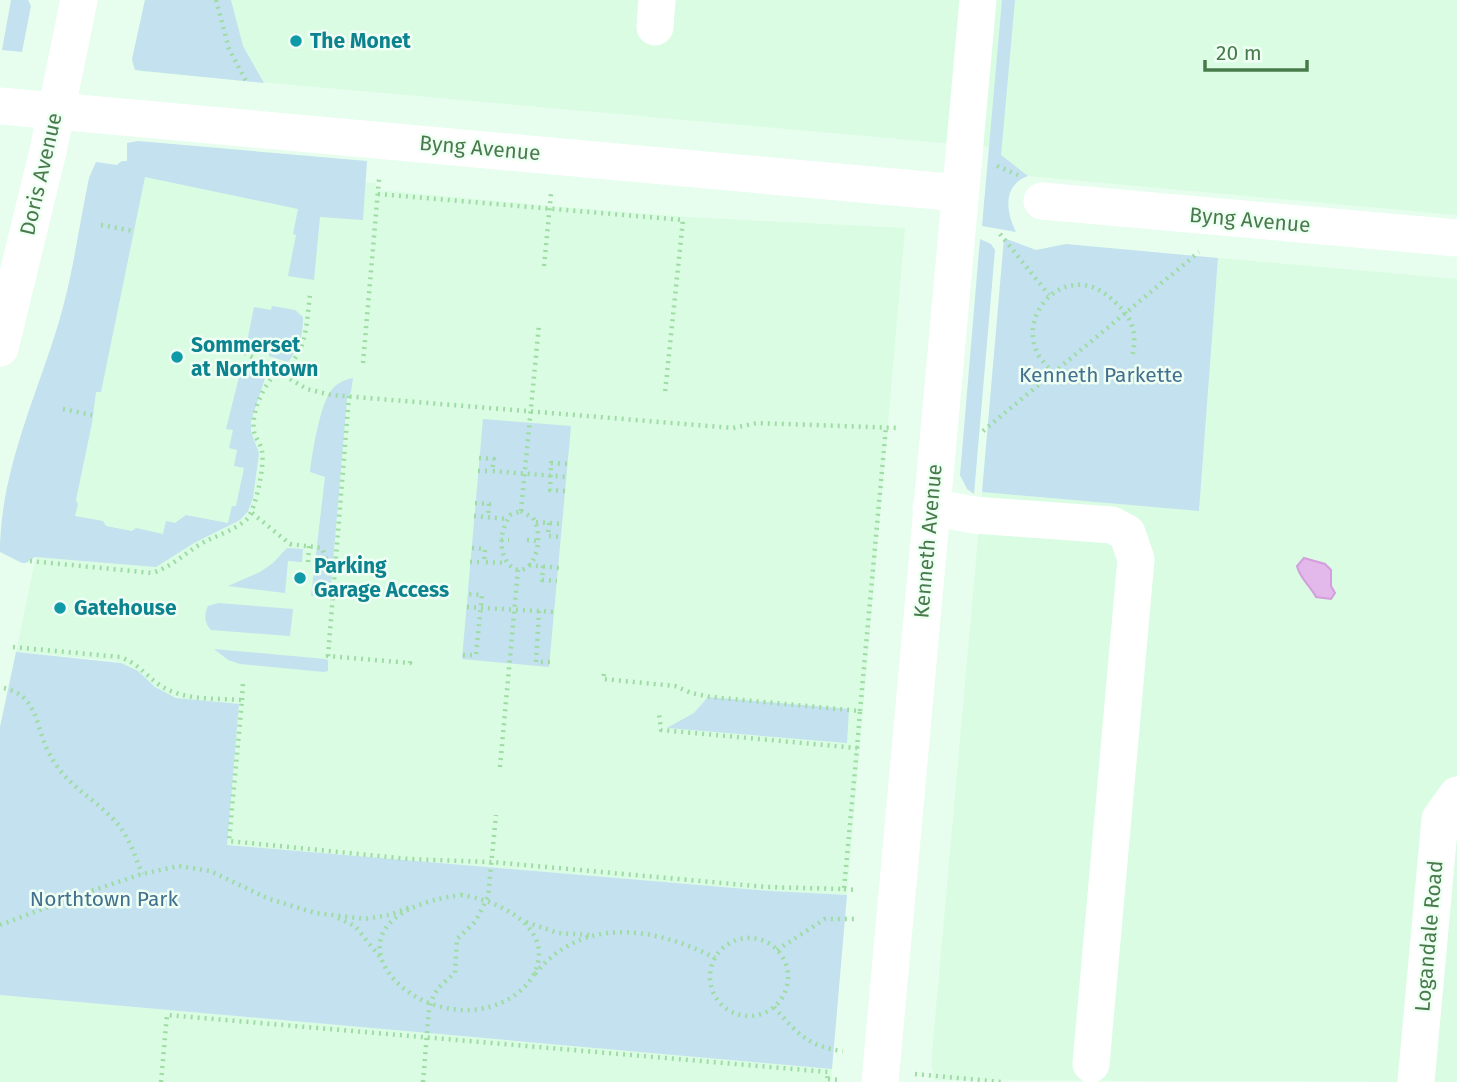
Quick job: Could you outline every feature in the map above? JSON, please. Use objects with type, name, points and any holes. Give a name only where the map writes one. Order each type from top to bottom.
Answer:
[{"type":"street","name":"Doris Avenue","points":[[0,348],[56,111],[79,0]]},
{"type":"street","name":"Kenneth Avenue","points":[[881,1076],[978,0]]},
{"type":"street","name":"Byng Avenue","points":[[0,106],[960,193]]},
{"type":"street","name":"Byng Avenue","points":[[1042,201],[1457,238]]},
{"type":"street","points":[[931,507],[974,515],[1112,525],[1128,533],[1136,559],[1091,1064]]},
{"type":"street","name":"Logandale Road","points":[[1416,1082],[1440,819],[1457,795]]},
{"type":"path","points":[[216,0],[229,48],[246,81]]},
{"type":"path","points":[[363,363],[379,179]]},
{"type":"path","points":[[378,194],[683,220],[665,393]]},
{"type":"path","points":[[544,266],[551,194]]},
{"type":"path","points":[[101,225],[133,231]]},
{"type":"path","points":[[1000,234],[1049,295]]},
{"type":"path","points":[[983,431],[1199,253]]},
{"type":"path","points":[[1053,373],[1039,356],[1033,332],[1035,316],[1049,295],[1072,286],[1090,286],[1103,292],[1125,312],[1135,337],[1132,357]]},
{"type":"path","points":[[30,561],[152,573],[238,525],[252,513],[262,454],[254,433],[254,420],[266,384],[295,359],[303,345],[310,295]]},
{"type":"path","points":[[521,511],[539,325]]},
{"type":"path","points":[[245,353],[307,389],[349,396],[733,428],[758,423],[899,428]]},
{"type":"path","points":[[349,396],[328,656],[410,663],[410,657]]},
{"type":"path","points":[[63,409],[92,415]]},
{"type":"path","points":[[844,889],[886,427]]},
{"type":"path","points":[[479,458],[494,459],[492,471]]},
{"type":"path","points":[[565,491],[550,490],[551,463],[568,464]]},
{"type":"path","points":[[478,471],[567,477]]},
{"type":"path","points":[[475,503],[489,504],[488,517]]},
{"type":"path","points":[[506,563],[501,540],[512,513],[521,511],[530,514],[536,522],[538,541],[529,565]]},
{"type":"path","points":[[252,513],[290,544],[321,548],[326,559],[335,564]]},
{"type":"path","points":[[474,516],[508,519]]},
{"type":"path","points":[[536,522],[562,524]]},
{"type":"path","points":[[549,523],[548,536],[561,537]]},
{"type":"path","points":[[501,540],[509,540]]},
{"type":"path","points":[[527,540],[538,541]]},
{"type":"path","points":[[308,562],[309,546]]},
{"type":"path","points":[[472,548],[485,549],[484,562]]},
{"type":"path","points":[[471,562],[506,563],[517,570]]},
{"type":"path","points":[[517,570],[529,565],[559,568]]},
{"type":"path","points":[[543,566],[542,580],[557,581]]},
{"type":"path","points":[[500,767],[517,570]]},
{"type":"path","points":[[463,654],[477,655],[482,595],[468,594]]},
{"type":"path","points":[[467,607],[555,612]]},
{"type":"path","points":[[539,611],[536,662],[550,662]]},
{"type":"path","points":[[13,647],[120,657],[135,664],[156,683],[178,694],[242,700]]},
{"type":"path","points":[[604,674],[603,679],[675,686],[711,697],[860,711]]},
{"type":"path","points":[[243,681],[229,841],[409,859],[492,862],[766,887],[857,890]]},
{"type":"path","points":[[5,688],[25,697],[35,715],[51,758],[76,790],[118,825],[128,840],[142,874]]},
{"type":"path","points":[[659,713],[661,730],[857,748]]},
{"type":"path","points":[[423,1082],[430,1004],[436,989],[455,973],[457,939],[475,922],[486,902],[496,815]]},
{"type":"path","points":[[0,925],[80,894],[142,874],[179,866],[202,869],[269,899],[331,915],[365,919],[461,895],[486,902],[538,928],[558,933],[629,932],[692,946],[715,958]]},
{"type":"path","points":[[384,963],[380,945],[385,929],[394,917],[413,906]]},
{"type":"path","points":[[331,915],[355,926],[399,987],[430,1004],[460,1009],[486,1007],[510,998],[567,945],[597,934]]},
{"type":"path","points":[[778,950],[825,919],[854,919]]},
{"type":"path","points":[[522,920],[540,948],[533,978]]},
{"type":"path","points":[[742,938],[755,938],[778,950],[788,973],[787,986],[774,1007],[762,1014],[750,1016],[725,1008],[716,999],[710,974],[720,950],[742,938]]},
{"type":"path","points":[[774,1007],[808,1041],[823,1048],[843,1051]]},
{"type":"path","points":[[161,1082],[167,1014],[828,1072],[827,1080],[840,1080]]},
{"type":"path","points":[[881,1076],[1001,1082]]},
{"type":"shaded area","points":[[145,0],[1457,0],[1457,215],[1028,176],[988,147],[137,71],[132,65],[132,59]]},
{"type":"shaded area","points":[[122,161],[376,183],[376,190],[550,206],[687,217],[905,228],[847,895],[771,891],[227,845],[208,703],[166,694],[142,674],[115,661],[16,652],[118,163]]},
{"type":"shaded area","points":[[1218,258],[1457,279],[1457,1082],[935,1080],[931,1065],[982,492],[1199,511]]},
{"type":"shaded area","points":[[1304,558],[1325,564],[1331,570],[1331,586],[1335,593],[1331,599],[1316,597],[1303,578],[1297,566]]},
{"type":"shaded area","points":[[0,995],[832,1069],[831,1082],[0,1082]]},
{"type":"green space","points":[[11,0],[28,0],[31,6],[22,52],[2,50]]},
{"type":"green space","points":[[145,0],[231,0],[243,46],[264,83],[135,70],[132,59]]},
{"type":"green space","points":[[1002,0],[1015,0],[1001,155],[1028,176],[1020,180],[1010,192],[1010,216],[1016,232],[982,226]]},
{"type":"green space","points":[[138,141],[367,161],[363,220],[320,217],[314,280],[288,276],[298,209],[145,177],[101,392],[96,392],[75,516],[103,521],[106,526],[132,531],[136,528],[163,534],[166,521],[175,523],[186,515],[228,523],[232,506],[236,506],[244,468],[234,466],[237,450],[229,448],[233,430],[226,429],[243,361],[257,365],[256,372],[266,375],[251,421],[251,432],[259,453],[253,498],[248,511],[240,520],[194,543],[156,567],[35,557],[22,563],[0,552],[6,494],[20,437],[63,308],[89,178],[96,162],[117,165],[127,161],[127,143]]},
{"type":"green space","name":"Kenneth Parkette","points":[[1004,238],[1036,250],[1066,244],[1218,258],[1199,511],[982,492]]},
{"type":"green space","points":[[980,239],[991,244],[995,250],[974,494],[967,489],[960,475]]},
{"type":"green space","points":[[272,306],[295,310],[303,317],[300,341],[288,362],[269,356],[270,347],[247,342],[254,307],[271,310]]},
{"type":"green space","points":[[353,378],[347,399],[330,597],[311,596],[325,477],[310,472],[315,442],[323,408],[330,392],[340,382]]},
{"type":"green space","points":[[483,419],[571,426],[549,667],[462,659]]},
{"type":"green space","points":[[287,548],[303,549],[302,562],[288,561],[285,593],[228,586],[260,572]]},
{"type":"green space","points":[[218,603],[293,609],[290,636],[211,630],[206,622],[206,613],[208,606]]},
{"type":"green space","points":[[214,649],[325,659],[328,660],[328,671],[240,664],[228,660]]},
{"type":"green space","name":"Northtown Park","points":[[16,652],[121,663],[138,671],[155,687],[176,698],[239,704],[227,845],[771,891],[847,895],[832,1069],[0,995],[0,727]]},
{"type":"green space","points":[[708,697],[849,709],[847,743],[667,728],[694,713]]},
{"type":"place","name":"The Monet","points":[[296,41]]},
{"type":"place","name":"Sommerset at Northtown","points":[[177,357]]},
{"type":"place","name":"Parking Garage Access","points":[[300,578]]},
{"type":"place","name":"Gatehouse","points":[[60,608]]}]
